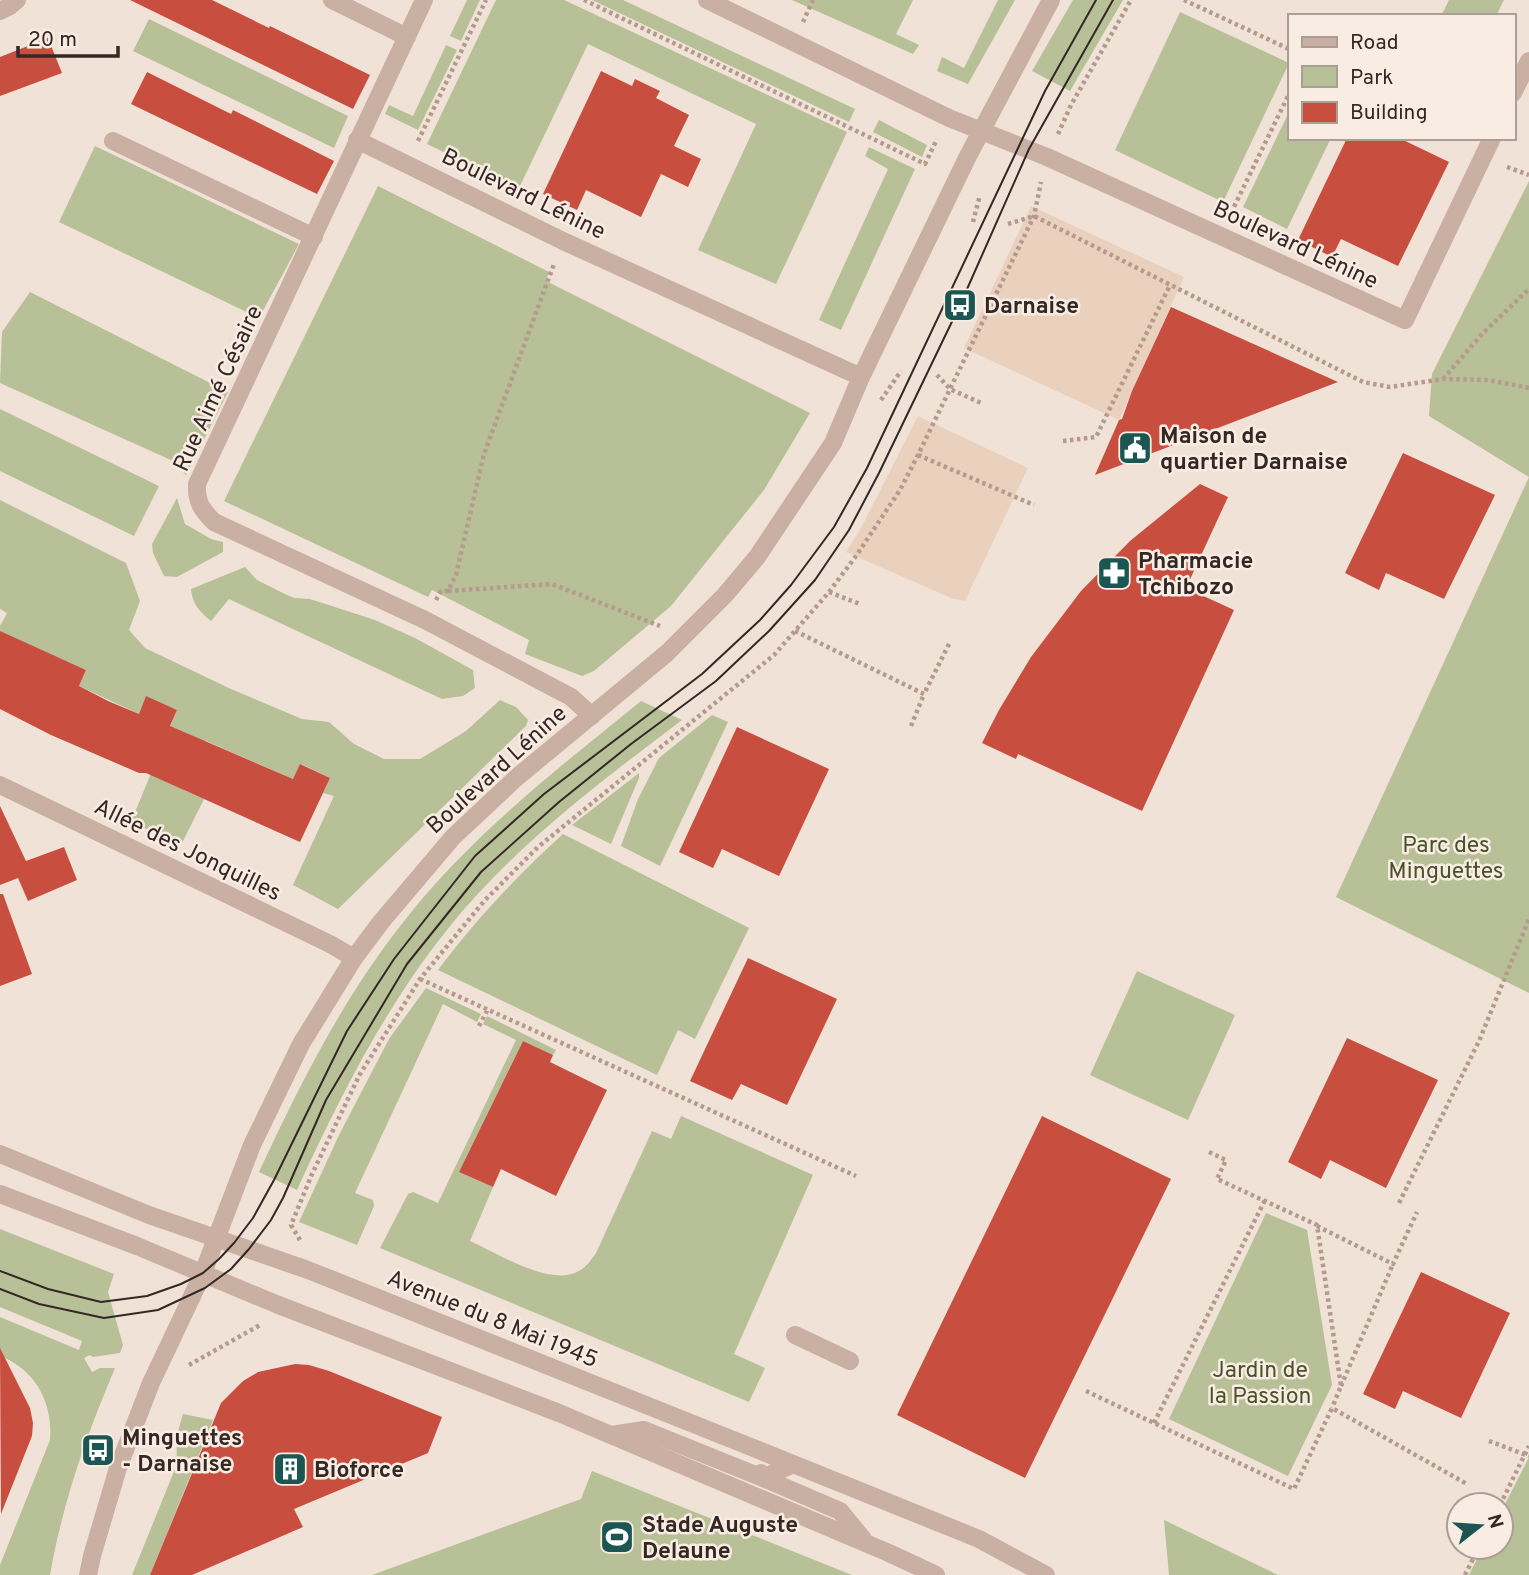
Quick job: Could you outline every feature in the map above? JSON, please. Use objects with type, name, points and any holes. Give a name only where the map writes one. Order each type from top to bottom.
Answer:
[{"type":"street","points":[[0,10],[17,0]]},
{"type":"street","points":[[332,0],[407,37]]},
{"type":"street","name":"Rue Aimé Césaire","points":[[424,0],[197,484],[196,498],[202,510],[214,522],[425,620],[571,697],[592,716]]},
{"type":"street","name":"Boulevard Lénine","points":[[707,0],[948,118],[1048,157],[1405,320],[1491,140]]},
{"type":"street","name":"Boulevard Lénine","points":[[88,1575],[118,1468],[163,1353],[203,1273],[238,1178],[301,1044],[354,958],[453,837],[516,778],[667,653],[710,611],[757,557],[833,443],[861,377],[982,130],[1051,0]]},
{"type":"street","points":[[1515,89],[1529,61]]},
{"type":"street","name":"Boulevard Lénine","points":[[357,140],[563,241],[861,377]]},
{"type":"street","points":[[113,141],[314,237]]},
{"type":"street","name":"Allée des Jonquilles","points":[[0,785],[354,958]]},
{"type":"street","name":"Avenue du 8 Mai 1945","points":[[0,1154],[149,1215],[292,1264],[751,1447],[979,1539],[1046,1575]]},
{"type":"street","points":[[0,1194],[559,1413],[936,1575]]},
{"type":"street","points":[[795,1335],[850,1361]]},
{"type":"street","points":[[611,1435],[644,1430],[841,1511],[866,1543]]},
{"type":"street","points":[[751,1447],[763,1478]]},
{"type":"street","points":[[763,1478],[793,1464]]},
{"type":"path","points":[[407,163],[486,0]]},
{"type":"path","points":[[584,0],[925,164],[948,118]]},
{"type":"path","points":[[300,1241],[291,1225],[312,1174],[360,1074],[420,979],[485,900],[538,847],[774,654],[830,592],[900,490],[1034,216],[1048,157],[1071,106],[1131,0]]},
{"type":"path","points":[[1184,0],[1288,49]]},
{"type":"path","points":[[1220,236],[1288,96]]},
{"type":"path","points":[[1008,224],[1034,216],[1363,382],[1390,387],[1443,379],[1489,380],[1529,388]]},
{"type":"path","points":[[448,591],[456,575],[484,454],[563,241]]},
{"type":"path","points":[[1063,441],[1096,437],[1170,285]]},
{"type":"path","points":[[1443,379],[1483,333],[1529,289]]},
{"type":"path","points":[[937,375],[950,389],[981,403]]},
{"type":"path","points":[[918,455],[1034,505]]},
{"type":"path","points":[[425,620],[441,591],[552,584],[661,627]]},
{"type":"path","points":[[830,592],[860,604]]},
{"type":"path","points":[[795,631],[925,694]]},
{"type":"path","points":[[911,726],[950,642]]},
{"type":"path","points":[[1399,1203],[1479,1041],[1529,919]]},
{"type":"path","points":[[420,979],[856,1175]]},
{"type":"path","points":[[479,1026],[488,1010]]},
{"type":"path","points":[[1209,1152],[1226,1160],[1217,1179],[1393,1264]]},
{"type":"path","points":[[1154,1423],[1265,1200]]},
{"type":"path","points":[[1086,1391],[1294,1489],[1417,1212]]},
{"type":"path","points":[[1317,1225],[1341,1386]]},
{"type":"path","points":[[188,1365],[270,1320]]},
{"type":"path","points":[[1332,1408],[1467,1484]]},
{"type":"path","points":[[1489,1441],[1527,1455]]},
{"type":"path","points":[[1508,1491],[1529,1446]]},
{"type":"green space","points":[[467,0],[480,0],[461,41],[450,36]]},
{"type":"green space","points":[[496,0],[564,0],[847,132],[776,284],[698,250],[756,124],[588,44],[519,188],[427,144]]},
{"type":"green space","points":[[592,0],[623,0],[855,109],[849,122]]},
{"type":"green space","points":[[792,0],[913,0],[896,34],[919,45],[913,54]]},
{"type":"green space","points":[[998,0],[1015,0],[968,84],[937,71],[942,57],[964,68]]},
{"type":"green space","points":[[1073,0],[1123,0],[1070,91],[1032,71]]},
{"type":"green space","points":[[1449,0],[1504,0],[1497,14],[1442,14]]},
{"type":"green space","points":[[1180,12],[1288,63],[1223,202],[1115,150]]},
{"type":"green space","points":[[149,19],[348,116],[334,148],[133,51]]},
{"type":"green space","points":[[446,45],[457,50],[418,130],[385,114],[389,105],[413,116]]},
{"type":"green space","points":[[1288,114],[1288,140],[1330,140],[1287,229],[1243,207]]},
{"type":"green space","points":[[879,120],[927,145],[922,157],[873,132]]},
{"type":"green space","points":[[95,146],[299,244],[259,318],[59,222]]},
{"type":"green space","points":[[869,147],[915,169],[841,330],[819,320],[888,169],[865,156]]},
{"type":"green space","points":[[1529,181],[1529,477],[1429,416],[1432,374]]},
{"type":"green space","points":[[378,186],[549,272],[546,281],[810,413],[764,490],[671,606],[594,671],[582,676],[525,654],[529,640],[432,590],[428,597],[224,501]]},
{"type":"green space","points":[[30,292],[228,392],[186,475],[173,461],[0,383],[2,332]]},
{"type":"green space","points":[[0,409],[159,486],[134,536],[0,471]]},
{"type":"green space","name":"Parc des Minguettes","points":[[1529,477],[1529,993],[1336,897]]},
{"type":"green space","points":[[177,498],[185,524],[211,539],[223,542],[223,552],[177,577],[164,576],[153,553],[152,544]]},
{"type":"green space","points":[[0,500],[126,563],[140,601],[129,630],[145,648],[302,719],[329,722],[354,744],[384,759],[420,759],[466,731],[500,700],[516,707],[528,720],[526,726],[338,909],[293,885],[334,796],[323,793],[330,778],[301,764],[293,779],[206,741],[184,790],[204,799],[181,845],[131,822],[177,710],[146,697],[139,714],[79,686],[86,670],[0,632],[7,613],[0,609]]},
{"type":"green space","points":[[245,567],[257,580],[294,598],[310,599],[375,620],[415,638],[473,670],[475,688],[463,696],[442,699],[229,599],[211,621],[197,607],[191,589]]},
{"type":"green space","points":[[641,701],[682,720],[536,837],[460,914],[431,950],[380,1027],[297,1190],[259,1172],[323,1044],[360,983],[401,925],[427,893],[484,834]]},
{"type":"green space","points":[[712,715],[728,722],[660,866],[621,846],[638,799],[659,758]]},
{"type":"green space","points":[[639,773],[611,844],[572,825]]},
{"type":"green space","points":[[563,834],[749,928],[695,1039],[678,1030],[657,1075],[438,970],[497,899]]},
{"type":"green space","points":[[1137,971],[1235,1015],[1188,1120],[1090,1075]]},
{"type":"green space","points":[[426,988],[481,1014],[477,1022],[443,1004],[355,1193],[373,1200],[374,1206],[357,1245],[299,1222],[339,1135],[389,1039]]},
{"type":"green space","points":[[487,1016],[556,1050],[553,1055],[523,1041],[459,1172],[493,1187],[470,1241],[508,1260],[552,1275],[577,1272],[588,1264],[596,1253],[652,1131],[671,1139],[681,1116],[813,1175],[734,1354],[765,1368],[749,1402],[380,1248],[408,1194],[413,1192],[438,1203],[516,1040],[483,1024]]},
{"type":"green space","name":"Jardin de la Passion","points":[[1266,1213],[1307,1230],[1332,1385],[1288,1476],[1169,1419]]},
{"type":"green space","points":[[0,1229],[114,1274],[108,1292],[123,1345],[120,1353],[93,1357],[90,1355],[84,1358],[92,1372],[100,1368],[115,1368],[76,1470],[50,1575],[0,1575],[0,1565],[50,1440],[50,1426],[49,1413],[40,1389],[23,1370],[0,1356],[0,1317],[79,1350],[82,1341],[0,1307]]},
{"type":"green space","points":[[183,1414],[213,1420],[150,1575],[132,1575],[177,1464],[177,1439]]},
{"type":"green space","points":[[1529,1457],[1529,1575],[1469,1575],[1476,1561],[1515,1561],[1515,1491],[1512,1491]]},
{"type":"green space","name":"Stade Auguste Delaune","points":[[592,1471],[852,1575],[372,1575],[581,1499]]},
{"type":"green space","points":[[1164,1520],[1278,1575],[1169,1575]]},
{"type":"shaded area","points":[[1031,206],[1184,277],[1119,420],[964,348]]},
{"type":"shaded area","points":[[918,416],[1028,468],[965,601],[951,598],[846,552]]},
{"type":"building","points":[[130,0],[212,0],[370,75],[353,109]]},
{"type":"building","points":[[48,38],[62,73],[0,96],[0,57]]},
{"type":"building","points":[[601,71],[632,86],[635,79],[660,91],[656,98],[689,115],[674,146],[701,159],[688,187],[661,174],[641,217],[586,190],[577,210],[543,194]]},
{"type":"building","points":[[147,72],[231,114],[233,110],[334,161],[317,194],[131,104]]},
{"type":"building","points":[[1346,140],[1403,140],[1449,162],[1398,266],[1341,239],[1332,257],[1298,240]]},
{"type":"building","points":[[1171,307],[1338,382],[1095,475],[1119,420],[1122,419]]},
{"type":"building","points":[[1403,453],[1495,495],[1444,599],[1386,573],[1379,590],[1345,573]]},
{"type":"building","points":[[1200,484],[1228,497],[1186,588],[1234,610],[1142,811],[1018,754],[1016,759],[982,743],[1031,657],[1081,591],[1130,541]]},
{"type":"building","points":[[0,631],[86,670],[79,686],[108,701],[139,714],[146,696],[177,710],[170,726],[293,779],[300,764],[330,778],[300,842],[146,773],[139,773],[51,735],[0,709]]},
{"type":"building","points":[[737,727],[829,769],[779,876],[722,849],[713,868],[679,852]]},
{"type":"building","points":[[0,806],[26,861],[64,847],[77,880],[28,901],[18,878],[0,885]]},
{"type":"building","points":[[0,894],[3,894],[32,974],[0,986]]},
{"type":"building","points":[[748,958],[837,999],[787,1105],[741,1084],[732,1100],[690,1081]]},
{"type":"building","points":[[1347,1038],[1438,1080],[1386,1188],[1330,1160],[1321,1179],[1288,1162]]},
{"type":"building","points":[[523,1041],[553,1055],[550,1062],[607,1090],[556,1196],[501,1169],[493,1187],[459,1172]]},
{"type":"building","points":[[1042,1116],[1171,1179],[1025,1478],[897,1415]]},
{"type":"building","points":[[1421,1272],[1510,1313],[1461,1418],[1403,1391],[1395,1409],[1363,1394]]},
{"type":"building","points":[[0,1348],[30,1408],[33,1423],[32,1436],[1,1514]]},
{"type":"building","name":"Bioforce","points":[[295,1364],[329,1371],[442,1417],[428,1453],[294,1509],[303,1527],[192,1575],[150,1575],[221,1403],[243,1381],[258,1372]]},
{"type":"tram line","points":[[0,1271],[48,1289],[101,1302],[147,1296],[181,1284],[203,1273],[234,1243],[253,1218],[274,1180],[347,1031],[394,959],[475,856],[544,794],[702,674],[760,620],[791,585],[834,527],[867,468],[1045,91],[1096,0]]},
{"type":"tram line","points":[[0,1289],[39,1304],[104,1318],[158,1310],[205,1288],[231,1269],[249,1249],[271,1220],[326,1100],[407,964],[481,872],[559,802],[716,681],[769,631],[815,580],[849,530],[879,473],[960,305],[1029,149],[1113,0]]},
{"type":"place","name":"Darnaise","points":[[960,305]]},
{"type":"place","name":"Maison de quartier Darnaise","points":[[1135,448]]},
{"type":"place","name":"Pharmacie Tchibozo","points":[[1114,573]]},
{"type":"place","name":"Minguettes - Darnaise","points":[[98,1450]]},
{"type":"place","name":"Bioforce","points":[[290,1469]]},
{"type":"place","name":"Stade Auguste Delaune","points":[[617,1537]]}]
